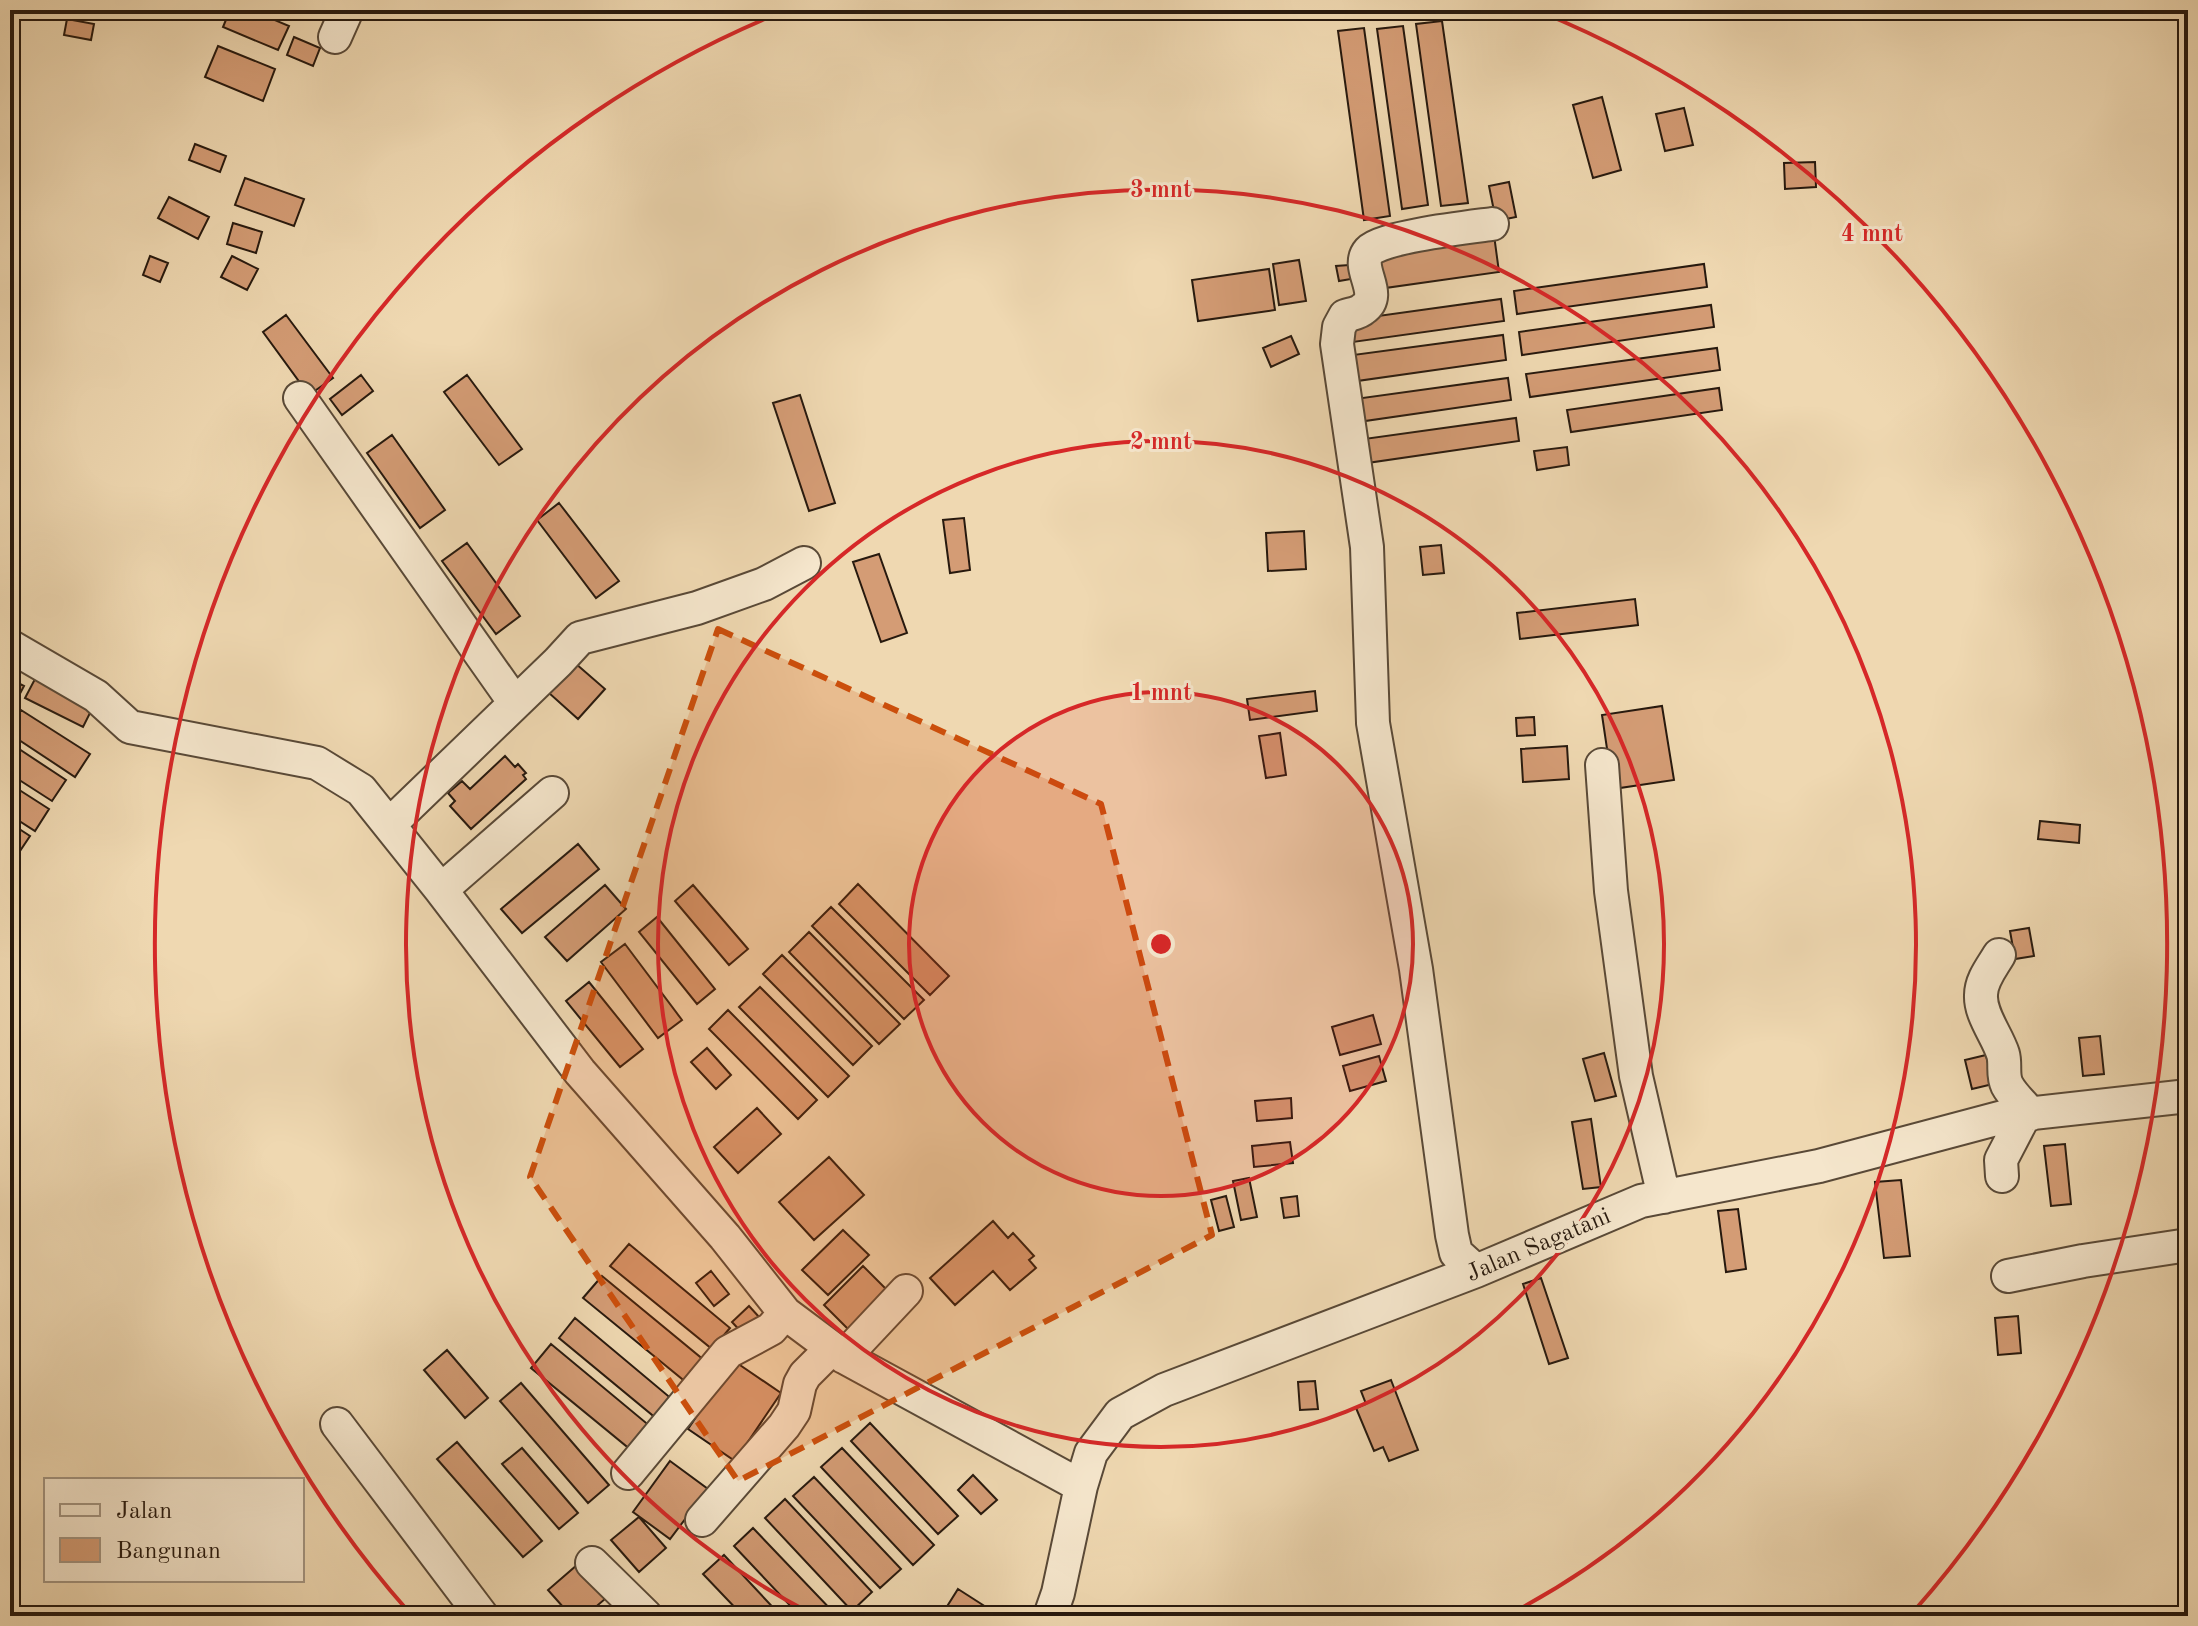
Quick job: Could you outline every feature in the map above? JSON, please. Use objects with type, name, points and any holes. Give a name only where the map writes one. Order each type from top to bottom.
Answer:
[{"type":"street","points":[[1476,1271],[1456,1253],[1452,1235],[1416,969],[1373,723],[1367,547],[1337,344],[1339,327],[1345,316],[1363,310],[1369,302],[1372,293],[1364,264],[1367,253],[1376,246],[1415,236],[1492,224]]},
{"type":"street","points":[[300,398],[515,703]]},
{"type":"street","points":[[389,825],[580,638],[697,608],[764,584],[804,563]]},
{"type":"street","points":[[10,646],[96,696],[130,727],[317,763],[361,790],[580,1072],[725,1237],[785,1313],[838,1352],[1081,1486]]},
{"type":"street","points":[[1602,765],[1611,891],[1636,1076],[1664,1197]]},
{"type":"street","points":[[441,890],[552,793]]},
{"type":"street","points":[[1999,955],[1984,980],[1980,996],[2000,1045],[2004,1080],[2028,1114],[2001,1160],[2002,1176]]},
{"type":"street","name":"Jalan Sagatani","points":[[1050,1616],[1091,1453],[1120,1414],[1153,1396],[1476,1271],[1641,1201],[1819,1166],[2007,1116],[2188,1096]]},
{"type":"street","points":[[2008,1276],[2188,1245]]},
{"type":"street","points":[[702,1520],[784,1426],[794,1411],[805,1375],[838,1352],[906,1291]]},
{"type":"street","points":[[628,1473],[728,1352],[771,1329],[785,1313]]},
{"type":"street","points":[[337,1424],[482,1616]]},
{"type":"street","points":[[592,1563],[646,1616]]},
{"type":"highlighted area","points":[[718,629],[1101,804],[1212,1235],[738,1481],[530,1177]]},
{"type":"building","points":[[230,10],[251,10],[289,26],[278,50],[223,27]]},
{"type":"building","points":[[67,19],[94,24],[91,40],[64,35]]},
{"type":"building","points":[[1442,21],[1468,203],[1441,206],[1416,24]]},
{"type":"building","points":[[1403,26],[1428,205],[1402,209],[1377,29]]},
{"type":"building","points":[[1364,28],[1390,216],[1364,220],[1338,31]]},
{"type":"building","points":[[294,37],[320,48],[313,66],[287,55]]},
{"type":"building","points":[[218,46],[275,69],[263,101],[205,77]]},
{"type":"building","points":[[1602,97],[1621,170],[1593,178],[1573,105]]},
{"type":"building","points":[[1684,108],[1693,145],[1665,151],[1656,114]]},
{"type":"building","points":[[195,144],[226,156],[220,172],[189,160]]},
{"type":"building","points":[[1815,162],[1816,187],[1785,189],[1784,163]]},
{"type":"building","points":[[245,178],[304,199],[294,226],[235,205]]},
{"type":"building","points":[[1509,182],[1516,217],[1496,221],[1489,186]]},
{"type":"building","points":[[169,197],[209,217],[198,239],[158,218]]},
{"type":"building","points":[[233,223],[262,232],[256,253],[227,244]]},
{"type":"building","points":[[1494,235],[1499,272],[1378,289],[1373,253]]},
{"type":"building","points":[[150,256],[168,263],[160,282],[143,275]]},
{"type":"building","points":[[232,256],[258,269],[247,290],[221,277]]},
{"type":"building","points":[[1299,260],[1306,301],[1279,305],[1273,264]]},
{"type":"building","points":[[1704,264],[1707,287],[1517,314],[1514,291]]},
{"type":"building","points":[[1349,265],[1351,279],[1339,281],[1336,266]]},
{"type":"building","points":[[1269,269],[1275,310],[1198,321],[1192,280]]},
{"type":"building","points":[[1501,299],[1504,321],[1353,342],[1349,320]]},
{"type":"building","points":[[1711,305],[1714,327],[1522,355],[1519,332]]},
{"type":"building","points":[[286,315],[333,378],[309,395],[263,332]]},
{"type":"building","points":[[1503,335],[1506,360],[1357,381],[1353,355]]},
{"type":"building","points":[[1291,336],[1299,354],[1271,367],[1263,348]]},
{"type":"building","points":[[1717,348],[1720,370],[1530,397],[1526,374]]},
{"type":"building","points":[[361,375],[373,391],[342,415],[330,399]]},
{"type":"building","points":[[467,375],[522,449],[499,465],[444,392]]},
{"type":"building","points":[[1508,378],[1511,400],[1358,422],[1355,399]]},
{"type":"building","points":[[1719,388],[1722,410],[1571,432],[1567,410]]},
{"type":"building","points":[[800,395],[835,503],[809,511],[773,403]]},
{"type":"building","points":[[1516,418],[1519,441],[1367,463],[1364,439]]},
{"type":"building","points":[[392,435],[445,510],[420,528],[367,453]]},
{"type":"building","points":[[1567,447],[1569,465],[1537,470],[1534,451]]},
{"type":"building","points":[[559,503],[619,581],[596,598],[537,520]]},
{"type":"building","points":[[964,518],[970,570],[950,573],[943,520]]},
{"type":"building","points":[[1304,531],[1306,569],[1268,571],[1266,533]]},
{"type":"building","points":[[467,543],[520,616],[496,634],[442,561]]},
{"type":"building","points":[[1441,545],[1444,573],[1423,575],[1420,547]]},
{"type":"building","points":[[879,554],[907,633],[881,642],[853,562]]},
{"type":"building","points":[[1635,599],[1638,625],[1520,639],[1517,613]]},
{"type":"building","points":[[575,663],[605,689],[578,719],[549,693]]},
{"type":"building","points":[[10,679],[24,686],[13,707],[10,706]]},
{"type":"building","points":[[35,679],[93,707],[83,727],[25,698]]},
{"type":"building","points":[[1315,691],[1317,711],[1250,720],[1247,699]]},
{"type":"building","points":[[1662,706],[1674,780],[1613,789],[1602,715]]},
{"type":"building","points":[[21,710],[90,754],[75,777],[10,734],[10,728]]},
{"type":"building","points":[[1534,717],[1535,735],[1517,736],[1516,718]]},
{"type":"building","points":[[1280,733],[1286,775],[1266,778],[1259,736]]},
{"type":"building","points":[[10,743],[66,780],[52,801],[10,774]]},
{"type":"building","points":[[1567,746],[1569,779],[1523,782],[1521,749]]},
{"type":"building","points":[[505,756],[515,767],[518,764],[526,773],[523,775],[526,779],[471,829],[450,806],[455,801],[448,793],[462,781],[470,789]]},
{"type":"building","points":[[10,784],[49,809],[35,831],[10,815]]},
{"type":"building","points":[[2040,821],[2080,825],[2079,843],[2038,839]]},
{"type":"building","points":[[10,823],[30,836],[14,860],[10,858]]},
{"type":"building","points":[[578,844],[599,869],[522,933],[501,909]]},
{"type":"building","points":[[858,884],[949,976],[930,995],[839,904]]},
{"type":"building","points":[[605,885],[626,909],[567,961],[545,937]]},
{"type":"building","points":[[693,885],[748,949],[729,965],[675,901]]},
{"type":"building","points":[[831,907],[924,1000],[904,1019],[812,926]]},
{"type":"building","points":[[657,917],[715,989],[697,1004],[639,932]]},
{"type":"building","points":[[2029,928],[2034,956],[2015,959],[2010,931]]},
{"type":"building","points":[[809,932],[900,1024],[879,1044],[789,952]]},
{"type":"building","points":[[625,944],[682,1020],[658,1038],[601,962]]},
{"type":"building","points":[[782,955],[872,1046],[853,1065],[763,974]]},
{"type":"building","points":[[589,982],[643,1049],[620,1067],[566,1001]]},
{"type":"building","points":[[760,987],[849,1076],[828,1097],[739,1007]]},
{"type":"building","points":[[728,1010],[817,1100],[798,1119],[709,1029]]},
{"type":"building","points":[[1373,1015],[1381,1044],[1340,1055],[1332,1027]]},
{"type":"building","points":[[2100,1036],[2104,1074],[2083,1076],[2079,1038]]},
{"type":"building","points":[[707,1048],[731,1075],[716,1089],[691,1062]]},
{"type":"building","points":[[1604,1053],[1616,1096],[1595,1101],[1583,1059]]},
{"type":"building","points":[[1986,1055],[1993,1084],[1972,1089],[1965,1060]]},
{"type":"building","points":[[1379,1056],[1386,1081],[1350,1091],[1343,1066]]},
{"type":"building","points":[[1291,1098],[1292,1118],[1257,1121],[1255,1101]]},
{"type":"building","points":[[757,1108],[781,1134],[738,1173],[714,1147]]},
{"type":"building","points":[[1591,1119],[1601,1187],[1583,1189],[1572,1122]]},
{"type":"building","points":[[1290,1142],[1293,1163],[1254,1167],[1252,1146]]},
{"type":"building","points":[[2065,1144],[2071,1204],[2051,1206],[2044,1146]]},
{"type":"building","points":[[829,1157],[864,1195],[814,1240],[779,1202]]},
{"type":"building","points":[[1249,1178],[1257,1217],[1241,1220],[1233,1181]]},
{"type":"building","points":[[1901,1180],[1910,1256],[1884,1258],[1875,1182]]},
{"type":"building","points":[[1226,1196],[1234,1227],[1219,1231],[1211,1200]]},
{"type":"building","points":[[1297,1196],[1299,1216],[1284,1218],[1281,1198]]},
{"type":"building","points":[[1738,1209],[1746,1269],[1726,1272],[1718,1211]]},
{"type":"building","points":[[993,1221],[1008,1238],[1013,1233],[1034,1256],[1029,1260],[1036,1268],[1010,1290],[993,1271],[955,1305],[930,1278]]},
{"type":"building","points":[[843,1230],[869,1255],[828,1295],[802,1270]]},
{"type":"building","points":[[629,1244],[730,1328],[712,1349],[610,1266]]},
{"type":"building","points":[[863,1266],[891,1294],[852,1333],[824,1305]]},
{"type":"building","points":[[711,1271],[729,1294],[714,1306],[696,1283]]},
{"type":"building","points":[[602,1276],[705,1361],[687,1383],[583,1298]]},
{"type":"building","points":[[1541,1278],[1568,1358],[1549,1364],[1523,1284]]},
{"type":"building","points":[[749,1306],[760,1318],[743,1334],[732,1322]]},
{"type":"building","points":[[2018,1316],[2021,1353],[1998,1355],[1995,1318]]},
{"type":"building","points":[[575,1318],[673,1400],[657,1419],[559,1338]]},
{"type":"building","points":[[551,1344],[651,1427],[631,1450],[531,1368]]},
{"type":"building","points":[[447,1350],[488,1398],[465,1418],[424,1370]]},
{"type":"building","points":[[734,1361],[781,1393],[735,1461],[688,1429]]},
{"type":"building","points":[[1391,1380],[1418,1450],[1389,1461],[1383,1447],[1374,1451],[1356,1408],[1366,1404],[1361,1391]]},
{"type":"building","points":[[1315,1381],[1318,1409],[1300,1410],[1298,1382]]},
{"type":"building","points":[[521,1383],[609,1485],[588,1503],[500,1401]]},
{"type":"building","points":[[870,1423],[958,1516],[938,1534],[851,1441]]},
{"type":"building","points":[[457,1442],[542,1541],[523,1557],[437,1459]]},
{"type":"building","points":[[522,1448],[578,1513],[559,1529],[502,1464]]},
{"type":"building","points":[[842,1448],[934,1545],[913,1565],[821,1467]]},
{"type":"building","points":[[670,1461],[708,1489],[670,1539],[633,1512]]},
{"type":"building","points":[[973,1475],[997,1500],[981,1514],[958,1490]]},
{"type":"building","points":[[814,1477],[901,1569],[880,1588],[793,1496]]},
{"type":"building","points":[[785,1499],[872,1592],[852,1611],[765,1518]]},
{"type":"building","points":[[639,1517],[666,1548],[639,1572],[611,1540]]},
{"type":"building","points":[[753,1528],[837,1616],[800,1616],[734,1546]]},
{"type":"building","points":[[724,1555],[781,1616],[743,1616],[703,1574]]},
{"type":"building","points":[[577,1565],[605,1599],[585,1616],[571,1616],[548,1590]]},
{"type":"building","points":[[958,1589],[1000,1616],[941,1616]]}]
